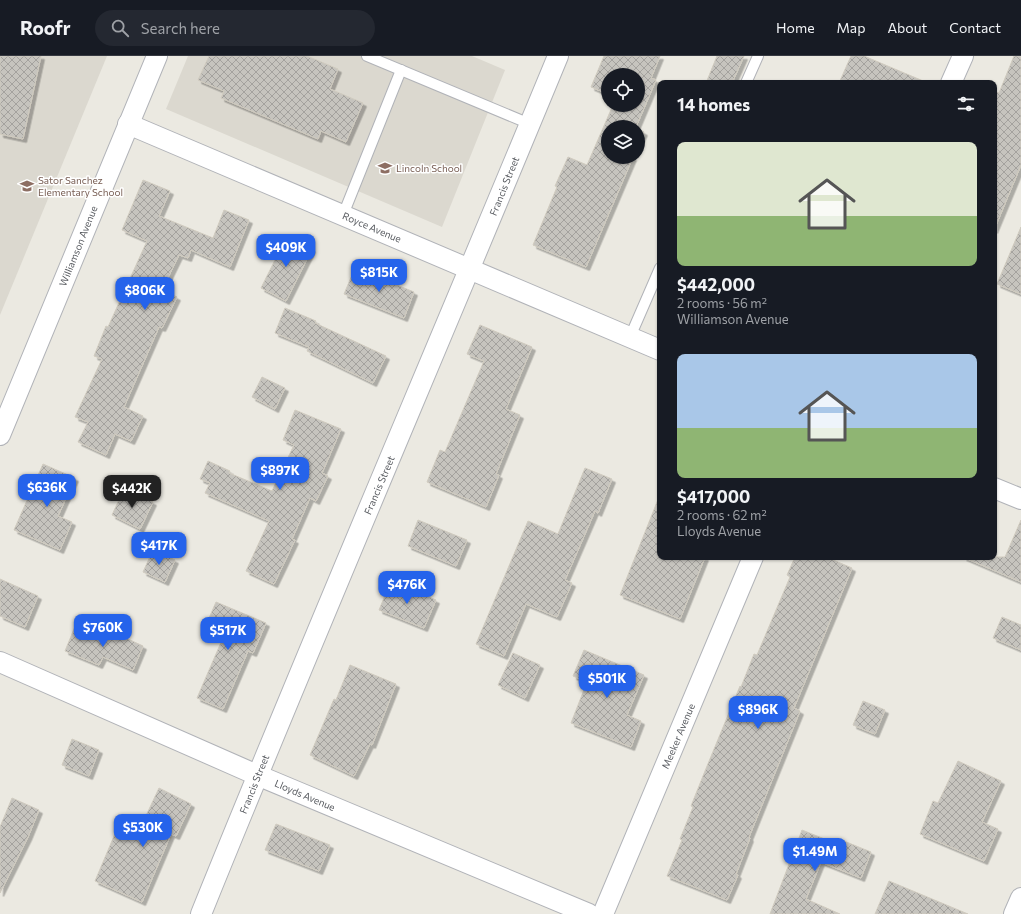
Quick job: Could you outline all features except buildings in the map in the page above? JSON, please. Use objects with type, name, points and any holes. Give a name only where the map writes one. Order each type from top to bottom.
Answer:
[{"type":"street","name":"Williamson Avenue","points":[[0,435],[157,56]]},
{"type":"street","name":"Francis Street","points":[[201,914],[257,775],[558,56]]},
{"type":"street","points":[[952,80],[963,56]]},
{"type":"street","name":"Royce Avenue","points":[[128,124],[657,349]]},
{"type":"street","points":[[997,489],[1021,499]]},
{"type":"street","name":"Meeker Avenue","points":[[603,914],[752,560]]},
{"type":"street","name":"Lloyds Avenue","points":[[0,662],[257,775],[589,914]]},
{"type":"street","points":[[1014,914],[1021,898]]},
{"type":"lane","points":[[367,56],[530,124]]},
{"type":"lane","points":[[747,80],[758,56]]},
{"type":"lane","points":[[343,215],[401,70]]},
{"type":"lane","points":[[630,338],[657,275]]},
{"type":"shaded area","name":"Sator Sanchez Elementary School","points":[[0,56],[107,56],[0,315]]},
{"type":"shaded area","name":"Lincoln School","points":[[188,56],[472,56],[505,70],[442,227],[166,109]]},
{"type":"place","name":"Lincoln School","points":[[385,168]]},
{"type":"place","name":"Sator Sanchez Elementary School","points":[[27,186]]}]
